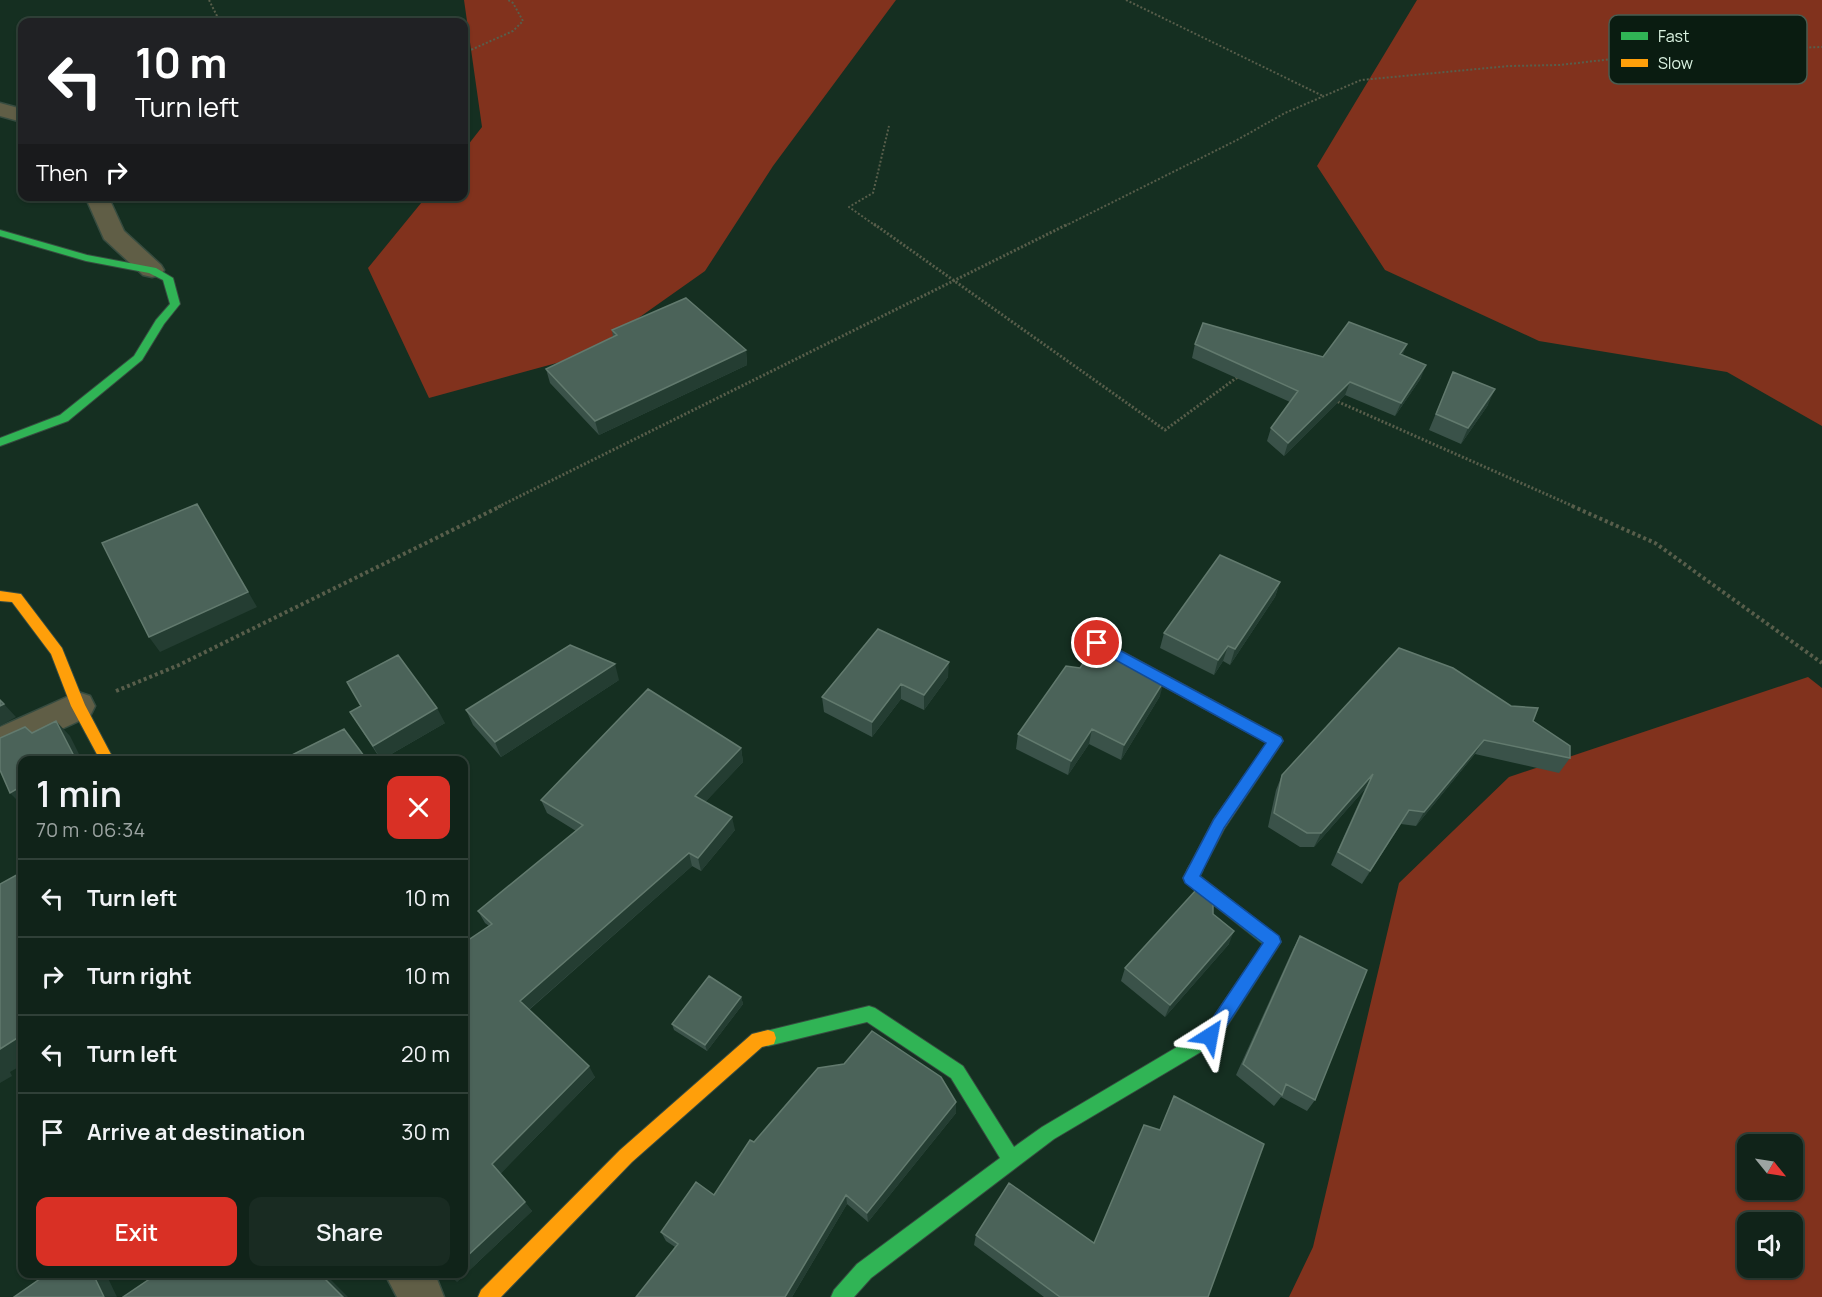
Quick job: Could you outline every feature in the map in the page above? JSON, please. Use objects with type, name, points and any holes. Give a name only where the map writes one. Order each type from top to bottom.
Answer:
[{"type":"street","points":[[0,109],[18,115]]},
{"type":"street","points":[[0,442],[64,418],[138,358],[160,322],[175,304],[168,278],[152,270],[113,234],[98,201]]},
{"type":"street","points":[[0,233],[86,258],[152,270]]},
{"type":"street","points":[[0,596],[16,597],[57,652],[78,706],[105,756]]},
{"type":"street","points":[[841,1297],[864,1271],[1048,1133],[1210,1036],[1273,942],[1191,878],[1219,824],[1276,741],[1097,643]]},
{"type":"street","points":[[0,743],[78,706]]},
{"type":"street","points":[[488,1297],[626,1156],[758,1040],[869,1014],[957,1072],[1012,1160]]},
{"type":"street","points":[[410,1278],[421,1297]]},
{"type":"path","points":[[209,0],[218,18]]},
{"type":"path","points":[[468,51],[513,31],[523,21],[513,3],[508,0]]},
{"type":"path","points":[[1126,0],[1323,96]]},
{"type":"path","points":[[1807,48],[1822,47]]},
{"type":"path","points":[[78,706],[180,665],[1323,96],[1361,80],[1609,59]]},
{"type":"path","points":[[889,126],[873,193],[849,207],[1165,430],[1245,371]]},
{"type":"path","points":[[1330,398],[1655,543],[1822,663]]},
{"type":"shaded area","points":[[464,0],[896,0],[773,166],[705,271],[586,355],[429,398],[368,268],[423,201],[468,201],[468,145],[482,127]]},
{"type":"shaded area","points":[[1417,0],[1822,0],[1822,426],[1727,372],[1539,341],[1385,270],[1317,166]]},
{"type":"shaded area","points":[[1808,677],[1822,688],[1822,1297],[1289,1297],[1313,1247],[1399,883],[1509,777]]},
{"type":"building","points":[[686,298],[746,350],[595,421],[546,369],[617,335],[612,330]]},
{"type":"building","points":[[1349,322],[1407,344],[1400,354],[1426,365],[1401,403],[1350,382],[1288,443],[1271,428],[1298,391],[1195,344],[1203,323],[1323,357]]},
{"type":"building","points":[[1453,372],[1495,389],[1468,428],[1436,414]]},
{"type":"building","points":[[197,504],[248,592],[149,637],[102,543]]},
{"type":"building","points":[[1220,555],[1280,582],[1235,649],[1228,646],[1218,660],[1164,633]]},
{"type":"building","points":[[878,629],[949,662],[924,695],[901,684],[872,722],[822,697]]},
{"type":"building","points":[[1096,644],[1164,681],[1124,745],[1092,729],[1071,761],[1018,734],[1066,666],[1080,668]]},
{"type":"building","points":[[570,645],[615,664],[495,742],[466,710]]},
{"type":"building","points":[[1399,648],[1453,668],[1511,706],[1538,708],[1533,721],[1570,746],[1570,758],[1484,740],[1424,812],[1409,810],[1370,871],[1338,852],[1373,774],[1321,833],[1307,833],[1274,813],[1282,775]]},
{"type":"building","points":[[398,655],[437,708],[373,746],[350,712],[361,706],[347,682]]},
{"type":"building","points":[[648,689],[741,748],[695,796],[732,817],[698,858],[689,853],[520,1001],[589,1066],[492,1164],[525,1202],[468,1255],[468,940],[492,924],[478,911],[583,825],[541,800]]},
{"type":"building","points":[[56,721],[74,756],[18,756],[18,788],[10,793],[0,770],[0,738],[25,727],[32,733]]},
{"type":"building","points":[[344,729],[364,756],[290,756]]},
{"type":"building","points":[[18,874],[18,1038],[0,1049],[0,884]]},
{"type":"building","points":[[1196,890],[1213,904],[1213,914],[1234,931],[1170,1005],[1125,968]]},
{"type":"building","points":[[1300,936],[1367,970],[1315,1100],[1286,1084],[1282,1095],[1243,1064]]},
{"type":"building","points":[[709,976],[741,997],[705,1045],[672,1024]]},
{"type":"building","points":[[872,1031],[941,1077],[956,1102],[867,1213],[846,1195],[785,1297],[636,1297],[678,1244],[661,1232],[696,1182],[714,1195],[750,1140],[754,1142],[818,1068],[844,1064]]},
{"type":"building","points":[[1174,1096],[1264,1144],[1208,1297],[1060,1297],[976,1235],[1009,1183],[1094,1243],[1144,1125],[1160,1130]]},
{"type":"building","points":[[41,1278],[95,1278],[104,1297],[14,1297]]},
{"type":"building","points":[[151,1278],[324,1278],[343,1297],[123,1297]]},
{"type":"traffic: fast","points":[[0,233],[86,258],[152,270],[168,278],[175,304],[160,322],[138,358],[64,418],[0,442]]},
{"type":"traffic: fast","points":[[841,1297],[864,1271],[1048,1133],[1210,1037],[1273,942],[1191,878],[1195,870]]},
{"type":"traffic: fast","points":[[768,1038],[869,1014],[957,1072],[1012,1160]]},
{"type":"traffic: slow","points":[[0,596],[16,597],[57,652],[78,706],[105,756]]},
{"type":"traffic: slow","points":[[1097,643],[1276,741],[1219,824],[1195,870]]},
{"type":"traffic: slow","points":[[488,1297],[626,1156],[758,1040],[768,1038]]},
{"type":"route","points":[[1097,643],[1276,741],[1219,824],[1191,878],[1273,942],[1210,1036]]}]
